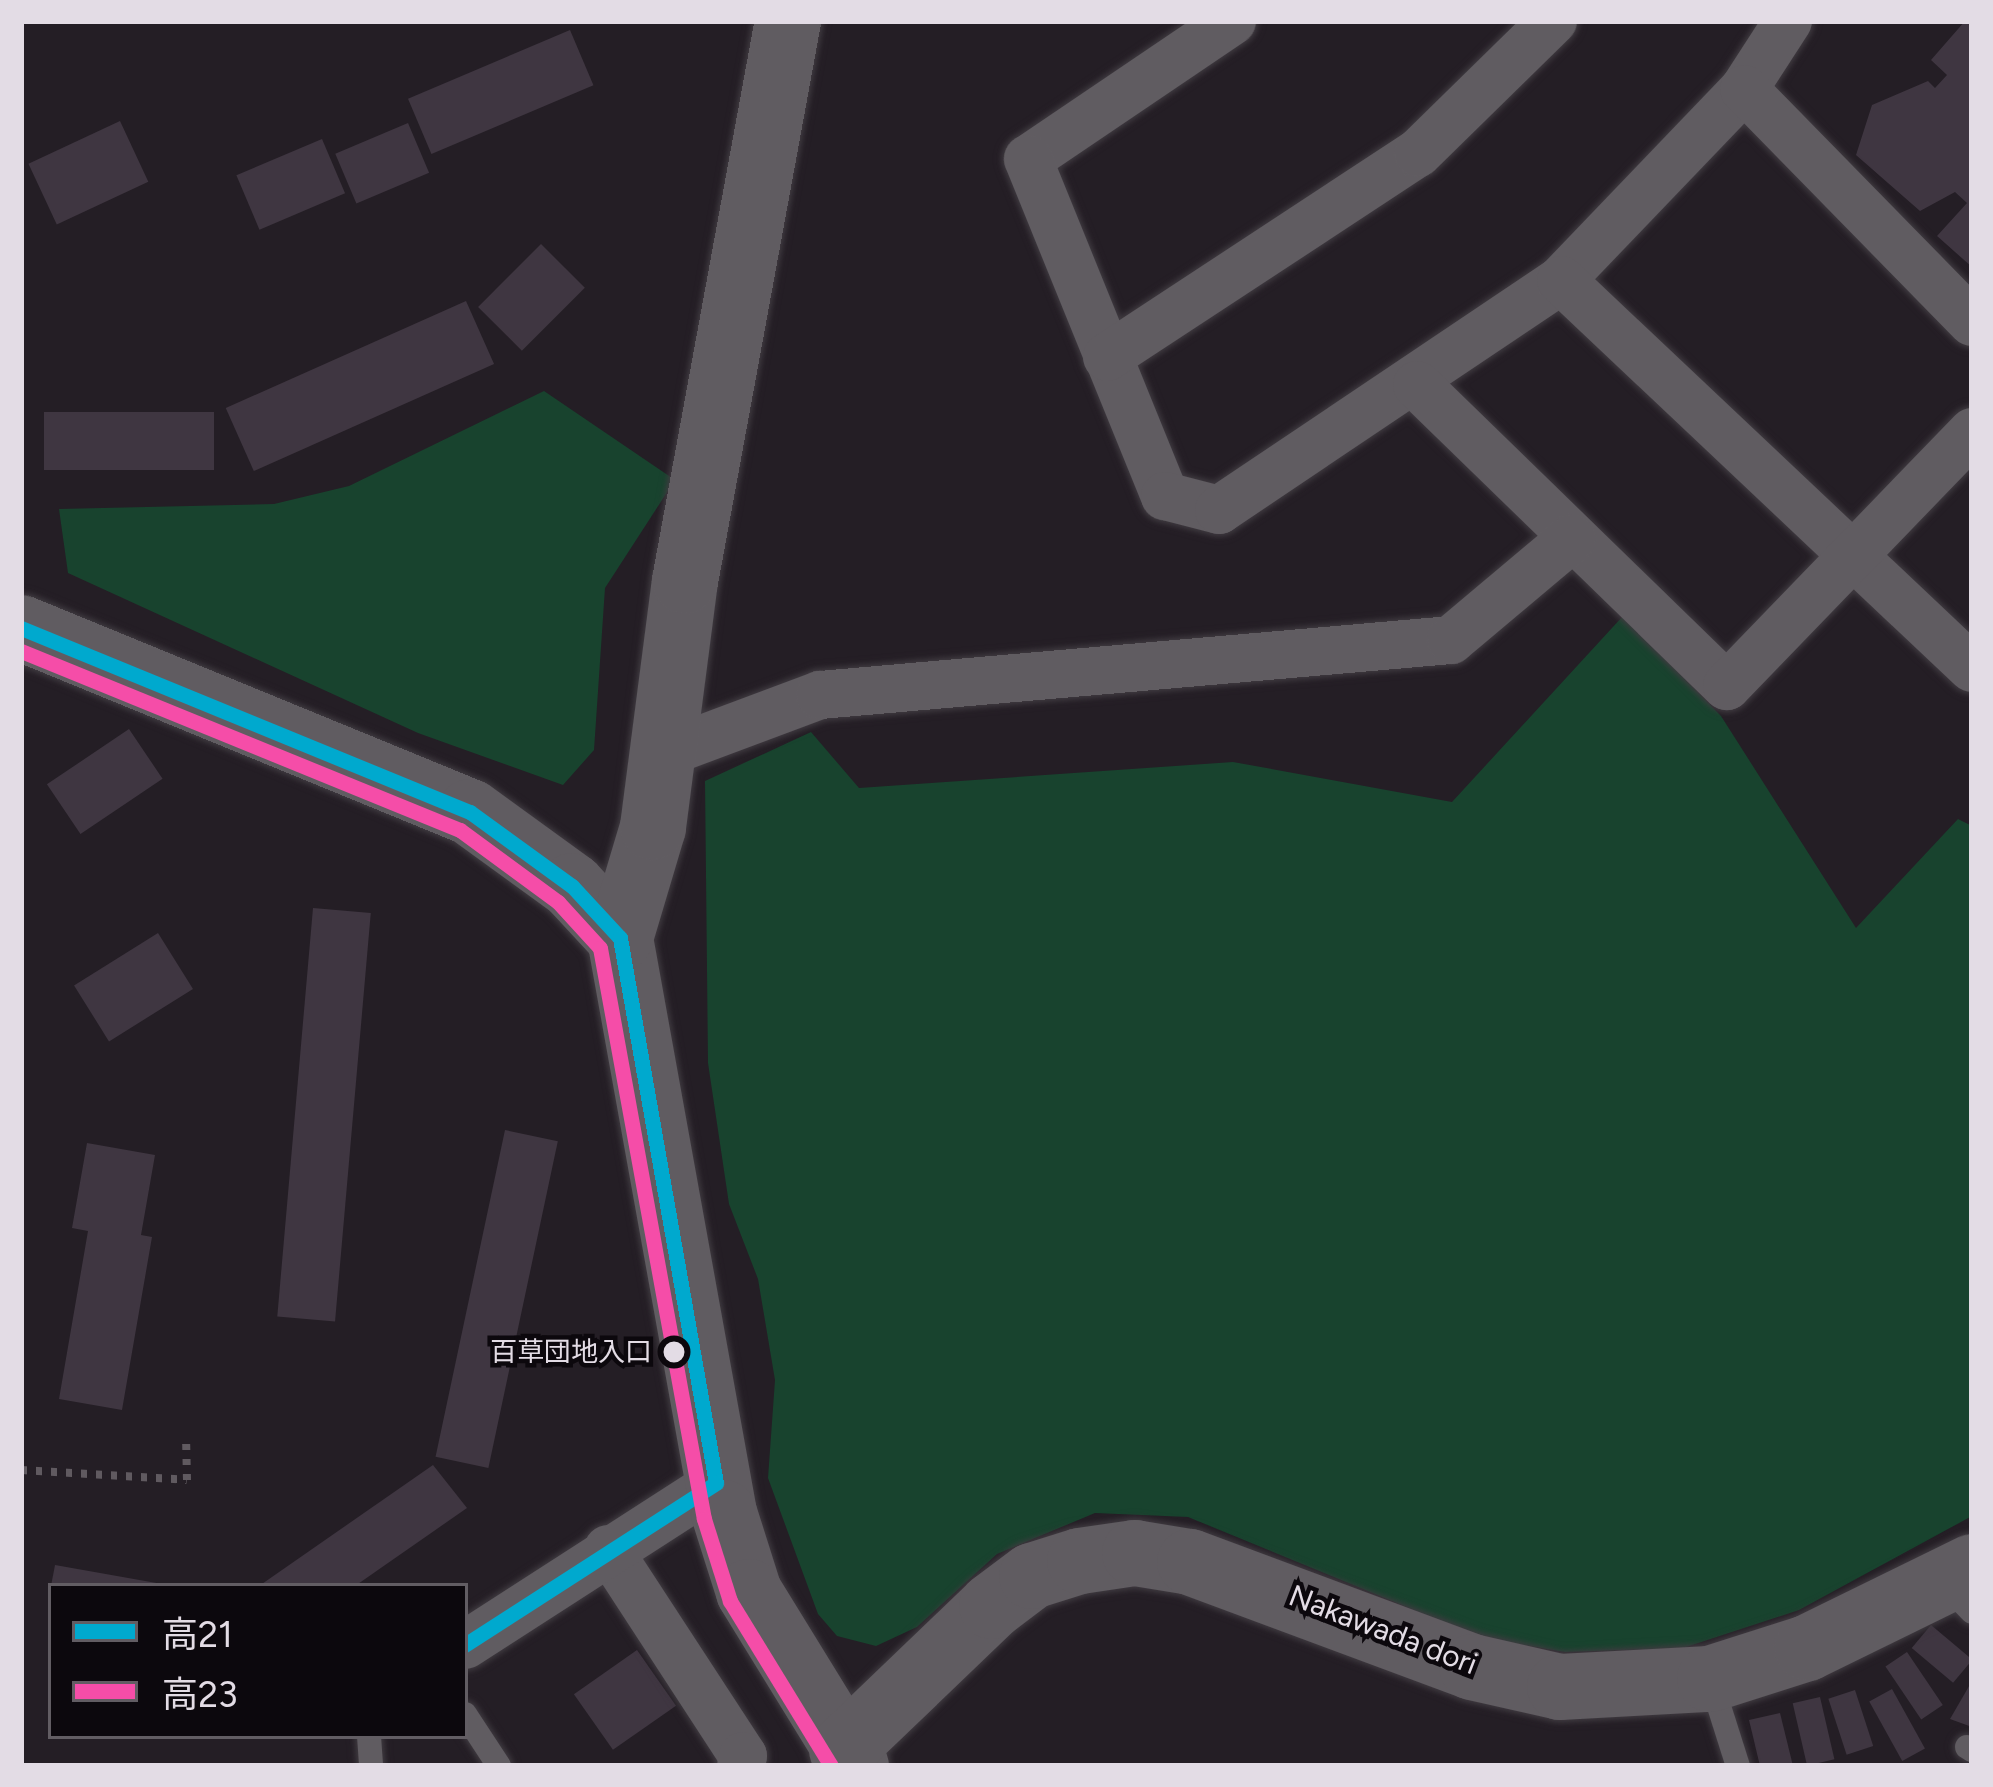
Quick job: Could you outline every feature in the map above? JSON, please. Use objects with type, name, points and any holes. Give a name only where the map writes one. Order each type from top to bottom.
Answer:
[{"type":"street","points":[[788,21],[662,754],[620,938],[716,1483],[749,1592],[849,1758]]},
{"type":"street","points":[[1108,357],[1418,153],[1553,21]]},
{"type":"street","points":[[1202,30],[1028,159],[1165,496],[1220,510],[1417,385],[1561,280],[1744,88],[1788,21]]},
{"type":"street","points":[[1744,88],[1972,322]]},
{"type":"street","points":[[1561,280],[1972,668]]},
{"type":"street","points":[[1417,385],[1726,686],[1972,432]]},
{"type":"street","points":[[662,754],[820,695],[1451,640],[1573,538]]},
{"type":"street","points":[[21,628],[470,812],[572,886],[620,938]]},
{"type":"street","points":[[468,1643],[716,1483]]},
{"type":"street","points":[[608,1550],[743,1756],[741,1766]]},
{"type":"street","name":"Nakawada dori","points":[[849,1758],[1032,1576],[1135,1553],[1256,1580],[1472,1667],[1560,1688],[1710,1678],[1807,1648],[1962,1587]]},
{"type":"lane","points":[[1710,1678],[1738,1766]]},
{"type":"lane","points":[[468,1719],[499,1766]]},
{"type":"path","points":[[21,1470],[187,1480],[186,1436]]},
{"type":"green space","points":[[544,391],[675,480],[605,588],[594,750],[563,785],[418,733],[68,573],[59,509],[274,504],[349,486]]},
{"type":"green space","points":[[1623,616],[1721,716],[1856,928],[1958,819],[1972,826],[1972,1516],[1799,1610],[1683,1648],[1565,1652],[1482,1638],[1188,1517],[1095,1513],[997,1554],[917,1627],[876,1646],[837,1636],[818,1614],[768,1478],[775,1380],[758,1279],[729,1204],[708,1063],[705,781],[811,732],[859,788],[1233,762],[1452,802]]},
{"type":"building","points":[[1965,21],[1972,21],[1972,267],[1937,236],[1967,203],[1955,192],[1920,211],[1856,155],[1872,105],[1928,81],[1935,88],[1947,75],[1931,60]]},
{"type":"building","points":[[570,30],[593,85],[431,154],[408,99]]},
{"type":"building","points":[[120,121],[148,182],[57,224],[28,164]]},
{"type":"building","points":[[408,123],[429,173],[356,204],[335,154]]},
{"type":"building","points":[[322,139],[345,193],[259,230],[236,175]]},
{"type":"building","points":[[541,244],[585,288],[522,351],[478,307]]},
{"type":"building","points":[[466,301],[494,364],[254,471],[226,408]]},
{"type":"building","points":[[44,412],[214,412],[214,470],[44,470]]},
{"type":"building","points":[[129,729],[163,779],[80,834],[47,784]]},
{"type":"building","points":[[313,908],[371,913],[335,1321],[277,1316]]},
{"type":"building","points":[[158,933],[193,989],[109,1041],[74,985]]},
{"type":"building","points":[[505,1130],[558,1141],[488,1468],[436,1457]]},
{"type":"building","points":[[87,1143],[155,1155],[141,1235],[152,1237],[122,1410],[59,1399],[88,1231],[72,1228]]},
{"type":"building","points":[[433,1465],[467,1508],[359,1583],[263,1583]]},
{"type":"building","points":[[55,1565],[156,1583],[52,1583]]},
{"type":"building","points":[[1931,1625],[1972,1659],[1953,1683],[1912,1648]]},
{"type":"building","points":[[637,1650],[676,1706],[613,1750],[574,1694]]},
{"type":"building","points":[[1907,1652],[1943,1705],[1921,1720],[1885,1667]]},
{"type":"building","points":[[1972,1681],[1972,1727],[1950,1719]]},
{"type":"building","points":[[1892,1689],[1925,1748],[1902,1761],[1869,1702]]},
{"type":"building","points":[[1855,1690],[1873,1746],[1847,1755],[1828,1699]]},
{"type":"building","points":[[1820,1697],[1834,1759],[1807,1766],[1793,1703]]},
{"type":"building","points":[[1780,1713],[1793,1766],[1760,1766],[1749,1720]]},
{"type":"transit line","name":"高21","points":[[21,628],[470,812],[572,886],[620,938],[716,1483],[468,1643]]},
{"type":"transit line","name":"高23","points":[[21,651],[460,830],[558,902],[600,948],[704,1519],[730,1601],[831,1766]]},
{"type":"place","name":"百草団地入口","points":[[674,1352]]}]
